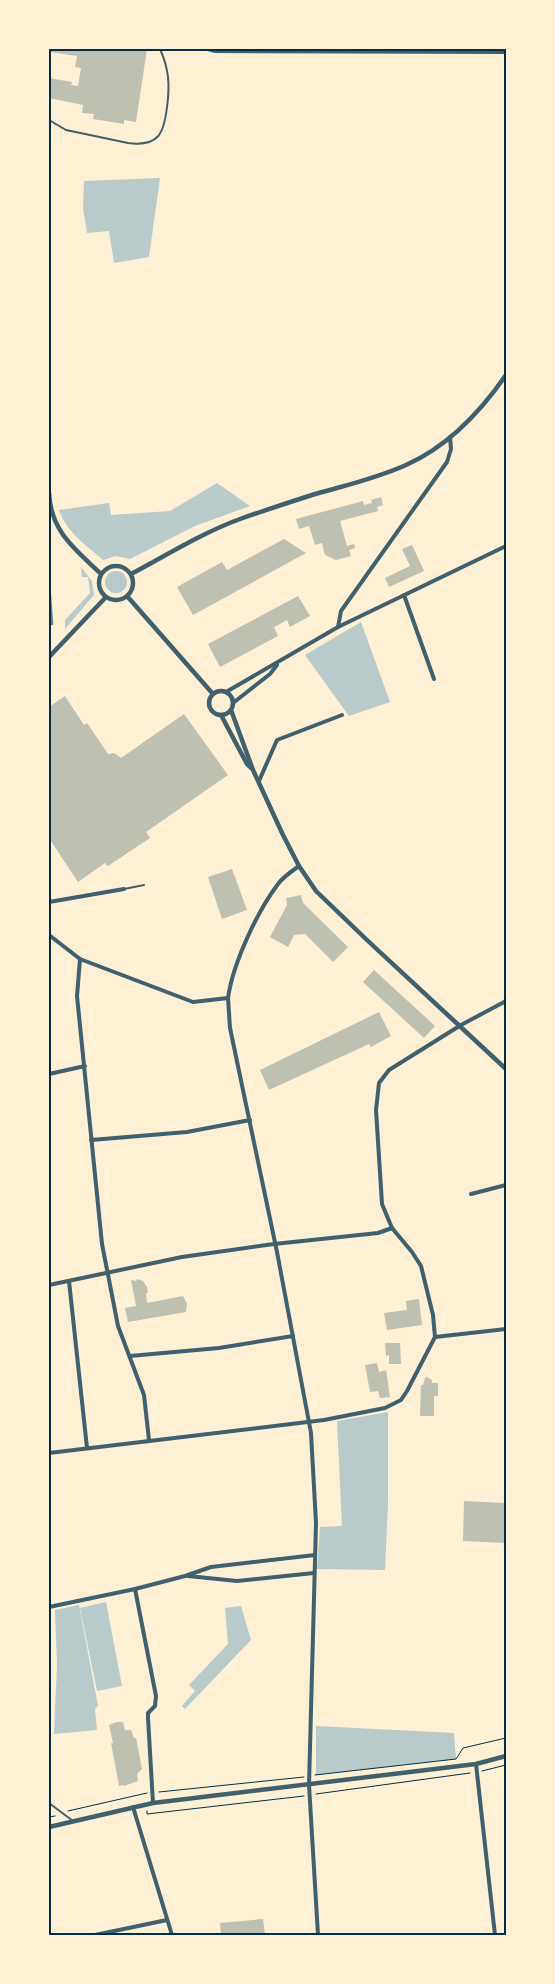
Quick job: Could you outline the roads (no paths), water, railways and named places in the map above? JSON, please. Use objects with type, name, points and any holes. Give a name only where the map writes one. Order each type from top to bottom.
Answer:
[{"type":"street","points":[[208,49],[215,51],[506,52]]},
{"type":"street","points":[[131,574],[205,534],[238,520],[304,498],[371,479],[407,465],[450,437],[460,428],[484,404],[506,375]]},
{"type":"street","points":[[338,627],[341,611],[447,462],[452,449],[450,437]]},
{"type":"street","points":[[49,492],[51,512],[59,530],[75,549],[102,574]]},
{"type":"street","points":[[226,692],[338,627],[506,546]]},
{"type":"street","points":[[117,566],[126,568],[131,574],[133,581],[132,589],[127,596],[113,600],[106,597],[101,591],[99,582],[107,568],[117,566]]},
{"type":"street","points":[[404,595],[434,679]]},
{"type":"street","points":[[127,596],[213,694]]},
{"type":"street","points":[[49,657],[106,597]]},
{"type":"street","points":[[233,703],[270,674],[278,663]]},
{"type":"street","points":[[221,716],[231,710],[233,703],[231,696],[226,692],[219,691],[213,694],[209,704],[211,710],[221,716],[247,764],[253,770]]},
{"type":"street","points":[[231,710],[253,770],[299,866],[316,891],[506,1069]]},
{"type":"street","points":[[259,781],[277,740],[342,715]]},
{"type":"street","points":[[299,866],[279,882],[254,922],[233,976],[228,998],[230,1028],[310,1422],[314,1472],[315,1555],[309,1785],[318,1935]]},
{"type":"street","points":[[49,902],[124,889]]},
{"type":"street","points":[[49,935],[80,959],[193,1002],[228,998]]},
{"type":"street","points":[[80,959],[78,996],[102,1244],[118,1326],[144,1395],[149,1440]]},
{"type":"street","points":[[49,1454],[149,1440],[310,1422],[385,1408],[401,1400],[434,1337],[431,1302],[421,1266],[392,1228],[382,1204],[376,1110],[379,1083],[389,1070],[461,1025],[506,1001]]},
{"type":"street","points":[[49,1074],[85,1066]]},
{"type":"street","points":[[92,1140],[187,1132],[250,1120]]},
{"type":"street","points":[[471,1194],[506,1185]]},
{"type":"street","points":[[49,1285],[182,1257],[274,1244],[378,1234],[392,1228]]},
{"type":"street","points":[[69,1281],[87,1448]]},
{"type":"street","points":[[434,1337],[506,1328]]},
{"type":"street","points":[[130,1356],[219,1348],[293,1336]]},
{"type":"street","points":[[49,1607],[135,1589],[211,1567],[315,1555]]},
{"type":"street","points":[[185,1576],[237,1581],[314,1573]]},
{"type":"street","points":[[135,1589],[156,1696],[155,1706],[148,1713],[153,1803]]},
{"type":"street","points":[[49,1826],[153,1803],[476,1764],[506,1756]]},
{"type":"street","points":[[476,1764],[495,1935]]},
{"type":"street","points":[[133,1807],[172,1935]]},
{"type":"street","points":[[95,1935],[167,1920]]},
{"type":"lane","points":[[49,120],[66,130],[128,143],[150,142],[159,136],[165,128],[169,89],[167,68],[160,49]]},
{"type":"lane","points":[[124,889],[144,886]]},
{"type":"lane","points":[[49,1803],[74,1821]]},
{"type":"railway","points":[[49,582],[52,624]]}]
